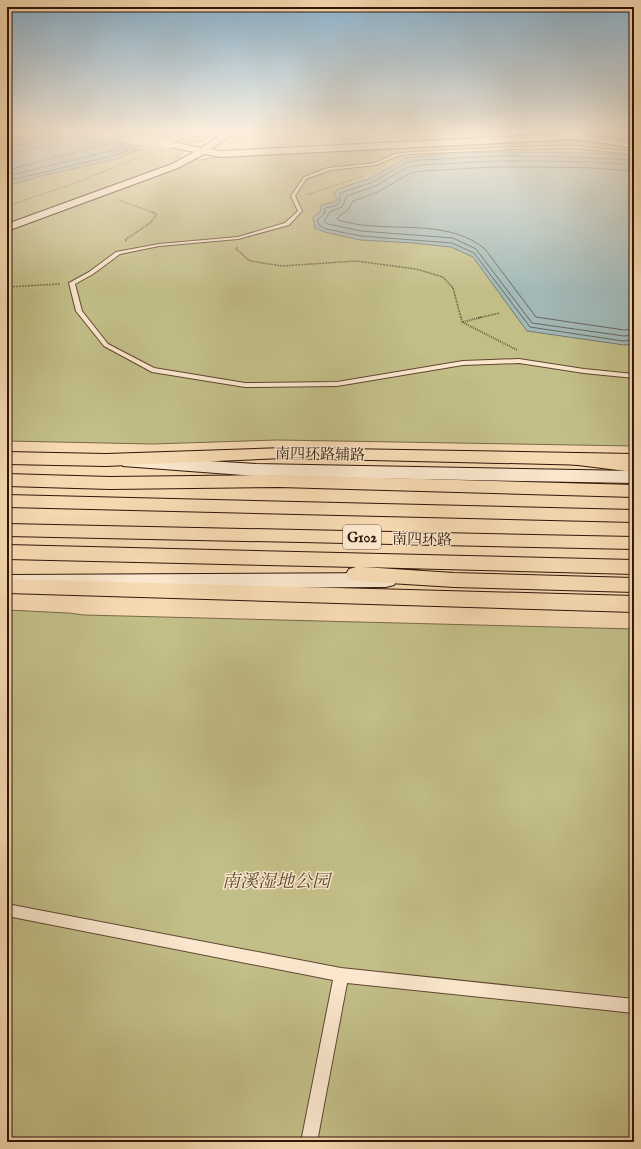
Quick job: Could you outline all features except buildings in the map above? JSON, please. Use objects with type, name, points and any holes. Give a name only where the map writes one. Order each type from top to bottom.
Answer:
[{"type":"main road","name":"南四环路辅路","points":[[7,458],[106,460],[284,453],[634,460]]},
{"type":"main road","points":[[569,459],[634,466]]},
{"type":"main road","points":[[7,480],[110,483],[295,482],[634,491]]},
{"type":"main road","points":[[203,482],[308,497]]},
{"type":"main road","points":[[102,503],[255,495],[634,504]]},
{"type":"main road","name":"G102","points":[[7,501],[102,503]]},
{"type":"main road","name":"南四环路","points":[[102,503],[634,516]]},
{"type":"main road","name":"南四环路","points":[[7,530],[634,543]]},
{"type":"main road","points":[[7,552],[634,567]]},
{"type":"main road","points":[[87,555],[166,566],[319,577]]},
{"type":"main road","points":[[454,580],[634,585]]},
{"type":"main road","points":[[7,586],[634,604]]},
{"type":"street","points":[[7,223],[115,185]]},
{"type":"street","points":[[7,228],[127,185]]},
{"type":"street","points":[[106,460],[256,470],[634,477]]},
{"type":"street","points":[[7,582],[319,577],[454,580]]},
{"type":"lane","points":[[301,185],[293,196],[300,211],[287,224],[238,238],[159,245],[118,253],[92,273],[72,283],[79,311],[106,345],[152,370],[245,386],[337,384],[470,362],[519,361],[584,371],[634,376]]},
{"type":"lane","points":[[7,910],[341,975],[634,1006]]},
{"type":"lane","points":[[309,1142],[341,975]]},
{"type":"path","points":[[7,206],[71,185]]},
{"type":"path","points":[[295,200],[318,190],[341,185]]},
{"type":"path","points":[[116,199],[157,214],[150,223],[125,240],[136,249]]},
{"type":"path","points":[[238,238],[236,249],[250,261],[282,266],[356,261],[416,269],[443,277],[453,288],[462,322],[518,350]]},
{"type":"path","points":[[7,287],[72,283]]},
{"type":"path","points":[[462,322],[500,313]]},
{"type":"green space","points":[[7,185],[634,185],[634,446],[277,440],[153,444],[7,441]]},
{"type":"green space","name":"南溪湿地公园","points":[[7,610],[84,615],[634,629],[634,1142],[7,1142]]},
{"type":"water","points":[[351,185],[634,185],[634,344],[624,345],[527,331],[473,257],[451,247],[360,240],[325,232],[315,228],[313,217],[321,211],[321,205],[334,202],[338,199],[333,194],[338,189]]}]
